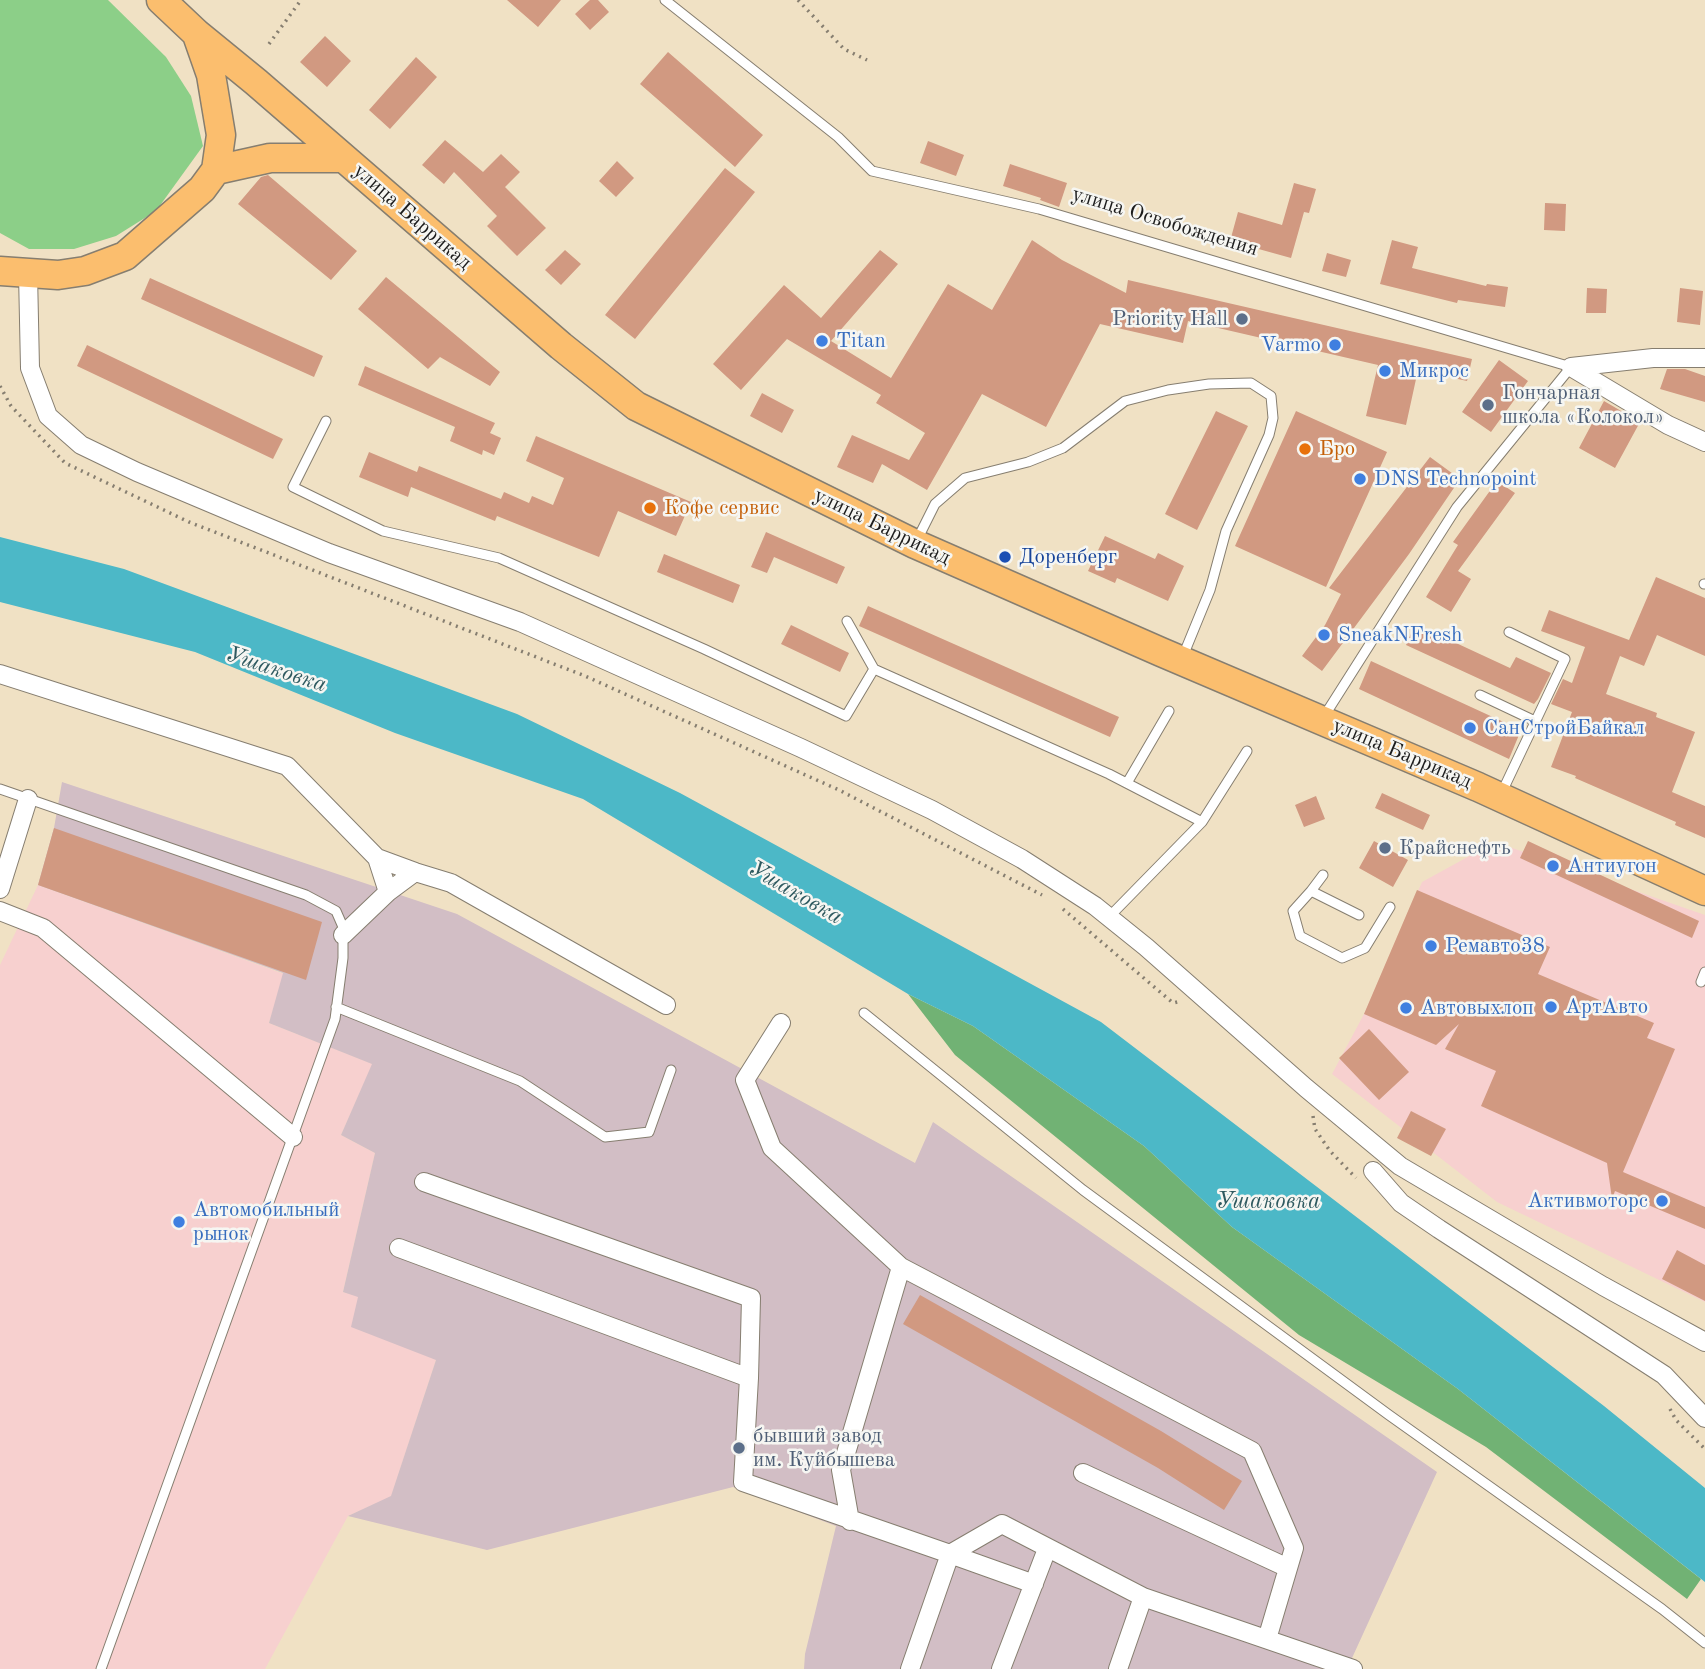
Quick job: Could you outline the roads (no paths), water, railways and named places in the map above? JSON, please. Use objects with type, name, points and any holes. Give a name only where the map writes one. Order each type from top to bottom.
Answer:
[{"type":"main road","name":"улица Баррикад","points":[[161,0],[561,346],[636,406],[915,544],[1499,797],[1705,891]]},
{"type":"main road","points":[[0,271],[58,275],[85,271],[125,256],[202,189],[216,170],[220,147],[220,121],[211,75],[196,33]]},
{"type":"main road","points":[[216,170],[270,158],[343,158]]},
{"type":"street","points":[[28,273],[30,368],[48,416],[81,445],[137,472],[329,552],[520,622],[801,748],[932,810],[1022,859],[1109,917],[1400,1166],[1602,1286],[1705,1342]]},
{"type":"street","name":"улица Освобождения","points":[[1571,367],[1653,358],[1705,358]]},
{"type":"street","points":[[1571,367],[1668,425],[1705,442]]},
{"type":"street","points":[[0,674],[287,766],[377,858],[451,883],[666,1005]]},
{"type":"street","points":[[0,889],[28,799]]},
{"type":"street","points":[[377,858],[388,892]]},
{"type":"street","points":[[343,935],[388,892],[415,872]]},
{"type":"street","points":[[0,911],[43,928],[288,1133]]},
{"type":"street","points":[[781,1023],[745,1080],[772,1147],[901,1267],[1252,1451],[1294,1548],[1267,1639]]},
{"type":"street","points":[[1373,1171],[1401,1203],[1664,1375],[1705,1418]]},
{"type":"street","points":[[425,1182],[751,1298],[743,1482],[1034,1584]]},
{"type":"street","points":[[399,1248],[749,1378]]},
{"type":"street","points":[[850,1521],[841,1470],[901,1267]]},
{"type":"street","points":[[1083,1473],[1288,1568]]},
{"type":"street","points":[[910,1669],[950,1554],[1002,1524],[1143,1597],[1353,1669]]},
{"type":"street","points":[[1001,1669],[1047,1549]]},
{"type":"street","points":[[1118,1669],[1143,1597]]},
{"type":"lane","name":"улица Освобождения","points":[[665,0],[838,137],[872,170],[1039,209],[1571,367]]},
{"type":"lane","points":[[1322,720],[1457,507],[1571,367]]},
{"type":"lane","points":[[915,544],[934,504],[965,478],[1028,462],[1063,448],[1125,401],[1168,390],[1209,384],[1251,383],[1271,396],[1271,426],[1226,531],[1210,590],[1181,660]]},
{"type":"lane","points":[[326,421],[293,487],[383,531],[499,558],[704,649],[846,716],[874,669]]},
{"type":"lane","points":[[847,621],[874,669],[1127,783],[1202,822]]},
{"type":"lane","points":[[1499,797],[1564,659],[1509,632]]},
{"type":"lane","points":[[1480,695],[1535,721]]},
{"type":"lane","points":[[1127,783],[1169,711]]},
{"type":"lane","points":[[1109,917],[1202,822],[1247,751]]},
{"type":"lane","points":[[0,789],[306,895],[336,911],[341,917],[343,958],[335,1019],[288,1133],[101,1669]]},
{"type":"lane","points":[[1323,875],[1293,911],[1300,936],[1342,958],[1365,948],[1390,907]]},
{"type":"lane","points":[[1311,891],[1359,915]]},
{"type":"lane","points":[[1701,982],[1705,972]]},
{"type":"lane","points":[[337,1007],[520,1081],[605,1137],[649,1132],[671,1070]]},
{"type":"lane","points":[[864,1013],[1083,1190],[1705,1643]]},
{"type":"water","name":"Ушаковка","points":[[0,537],[124,569],[517,714],[680,793],[1101,1022],[1604,1406],[1705,1488],[1705,1582],[1458,1389],[1232,1227],[1144,1146],[973,1026],[908,994],[583,799],[395,733],[195,652],[0,602]]},
{"type":"place","name":"Priority Hall","points":[[1242,319]]},
{"type":"place","name":"Titan","points":[[822,341]]},
{"type":"place","name":"Varmo","points":[[1335,345]]},
{"type":"place","name":"Микрос","points":[[1385,371]]},
{"type":"place","name":"Гончарная школа «Колокол»","points":[[1488,405]]},
{"type":"place","name":"Бро","points":[[1305,449]]},
{"type":"place","name":"DNS Technopoint","points":[[1360,479]]},
{"type":"place","name":"Кофе сервис","points":[[650,508]]},
{"type":"place","name":"Доренберг","points":[[1005,557]]},
{"type":"place","name":"SneakNFresh","points":[[1324,635]]},
{"type":"place","name":"СанСтройБайкал","points":[[1470,728]]},
{"type":"place","name":"Крайснефть","points":[[1385,848]]},
{"type":"place","name":"Антиугон","points":[[1553,866]]},
{"type":"place","name":"Ремавто38","points":[[1431,946]]},
{"type":"place","name":"АртАвто","points":[[1551,1007]]},
{"type":"place","name":"Автовыхлоп","points":[[1406,1008]]},
{"type":"place","name":"Активмоторс","points":[[1662,1201]]},
{"type":"place","name":"Автомобильный рынок","points":[[179,1222]]},
{"type":"place","name":"бывший завод им. Куйбышева","points":[[739,1448]]}]
